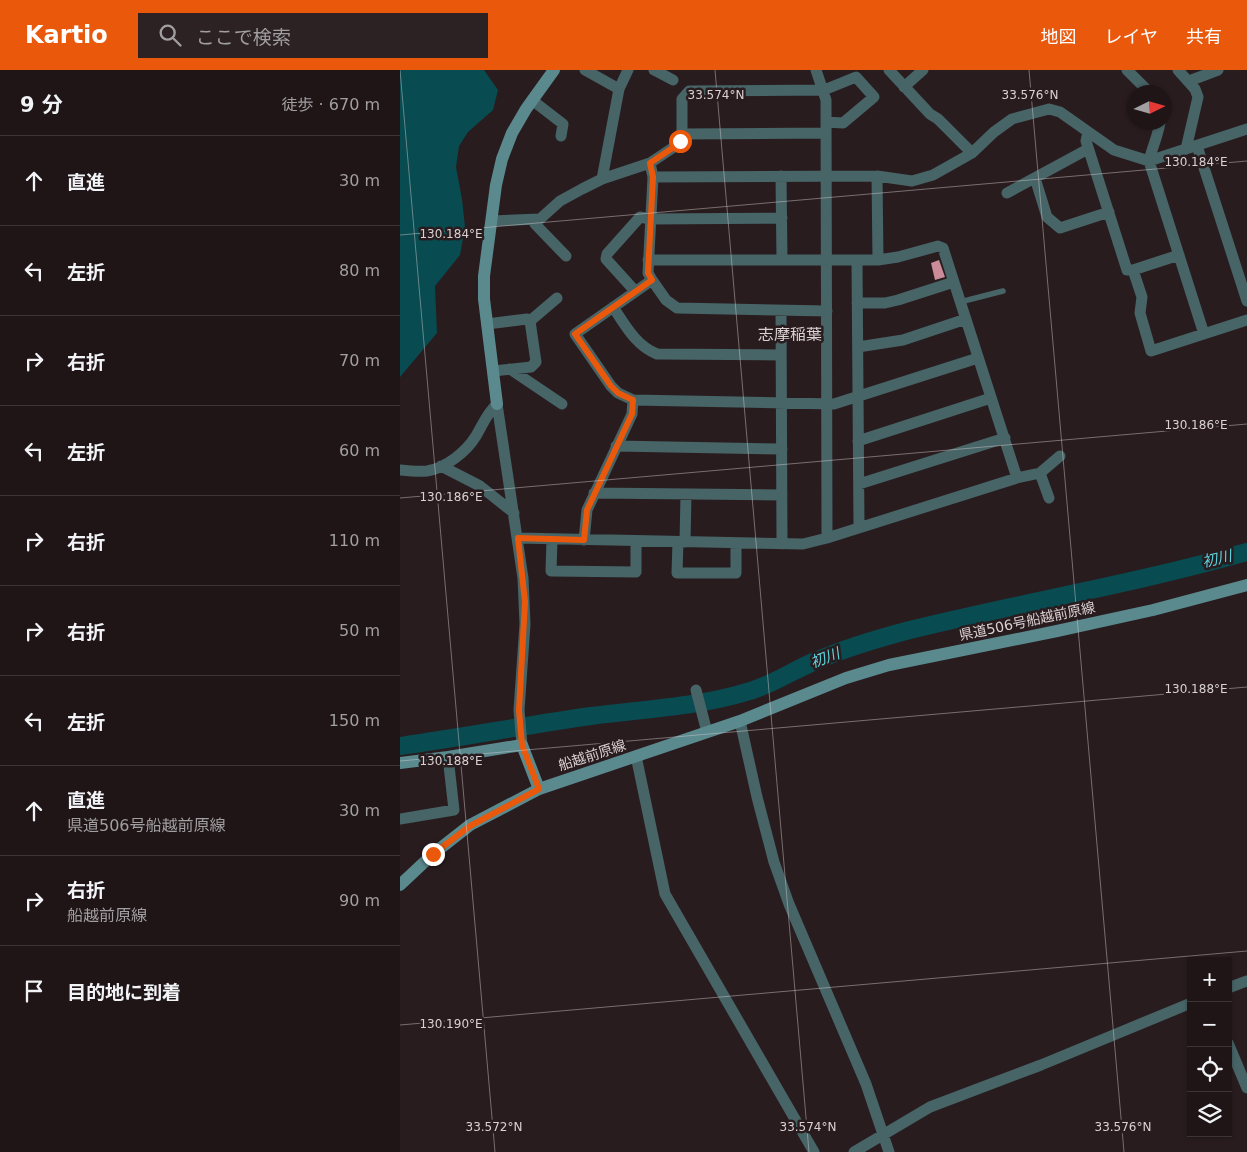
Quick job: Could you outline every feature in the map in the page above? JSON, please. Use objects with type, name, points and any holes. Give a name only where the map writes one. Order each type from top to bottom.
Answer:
[{"type":"main road","points":[[497,404],[484,299],[484,276],[496,185],[502,159],[512,133],[532,100],[554,70]]},
{"type":"main road","name":"県道506号船越前原線","points":[[814,690],[889,665],[1105,621],[1247,585]]},
{"type":"main road","name":"船越前原線","points":[[400,885],[433,854],[470,826],[539,789],[707,732],[814,690]]},
{"type":"main road","points":[[400,763],[522,745],[539,789]]},
{"type":"street","points":[[585,70],[619,89]]},
{"type":"street","points":[[602,180],[619,89],[628,70]]},
{"type":"street","points":[[654,70],[673,80]]},
{"type":"street","points":[[816,70],[824,90],[826,127],[827,538]]},
{"type":"street","points":[[889,70],[930,114],[938,119],[972,152]]},
{"type":"street","points":[[904,87],[922,70]]},
{"type":"street","points":[[1127,70],[1142,85]]},
{"type":"street","points":[[1178,70],[1195,89],[1198,98],[1191,148],[1247,302]]},
{"type":"street","points":[[1189,81],[1218,70]]},
{"type":"street","points":[[492,221],[540,219],[560,201],[602,180],[650,163],[680,141],[682,134],[682,98],[689,91],[824,90],[856,77],[874,97],[843,123],[826,127],[682,134]]},
{"type":"street","points":[[532,100],[563,124],[561,136]]},
{"type":"street","points":[[653,177],[877,176],[912,180],[933,175],[972,152],[1012,119],[1049,109],[1060,112],[1114,150],[1148,161],[1247,129]]},
{"type":"street","points":[[1159,130],[1148,161],[1204,334]]},
{"type":"street","points":[[1088,132],[1086,141],[1088,149],[1128,270],[1179,255]]},
{"type":"street","points":[[1007,193],[1088,149]]},
{"type":"street","points":[[650,163],[653,177],[648,273],[666,300],[677,308],[827,311]]},
{"type":"street","points":[[781,176],[782,260]]},
{"type":"street","points":[[877,176],[878,260]]},
{"type":"street","points":[[1035,178],[1047,217],[1060,228],[1109,212]]},
{"type":"street","points":[[635,291],[606,260],[607,254],[640,217],[650,219],[782,218]]},
{"type":"street","points":[[534,220],[535,224],[566,256]]},
{"type":"street","points":[[648,260],[878,260],[898,257],[938,246],[943,248],[1017,478]]},
{"type":"street","points":[[857,260],[859,527]]},
{"type":"street","points":[[1133,270],[1142,297],[1140,313],[1151,351],[1247,320]]},
{"type":"street","points":[[652,280],[575,334],[611,386],[618,393],[633,400],[834,404],[978,358]]},
{"type":"street","points":[[857,303],[885,303],[954,282]]},
{"type":"street","points":[[530,321],[557,298]]},
{"type":"street","points":[[613,307],[639,344],[657,354],[782,355]]},
{"type":"street","points":[[781,311],[782,544]]},
{"type":"street","points":[[487,324],[527,319],[530,321]]},
{"type":"street","points":[[858,347],[902,340],[966,319]]},
{"type":"street","points":[[493,371],[531,367],[536,362],[530,321]]},
{"type":"street","points":[[510,369],[562,404]]},
{"type":"street","points":[[858,441],[992,398]]},
{"type":"street","points":[[584,540],[587,510],[632,414],[633,400]]},
{"type":"street","points":[[400,470],[418,472],[441,466],[466,448],[475,438],[489,412],[497,404]]},
{"type":"street","points":[[497,404],[518,538],[525,602],[519,710],[522,745]]},
{"type":"street","points":[[859,484],[1004,438]]},
{"type":"street","points":[[616,446],[782,450]]},
{"type":"street","points":[[518,538],[803,544],[1017,478],[1040,473],[1060,456]]},
{"type":"street","points":[[441,466],[480,486],[514,513]]},
{"type":"street","points":[[1040,473],[1048,496]]},
{"type":"street","points":[[594,493],[782,495]]},
{"type":"street","points":[[686,495],[677,573],[736,573],[736,544]]},
{"type":"street","points":[[552,540],[551,571],[636,572],[636,541]]},
{"type":"street","points":[[696,690],[707,732]]},
{"type":"street","points":[[740,720],[774,862],[789,904],[866,1084],[889,1152]]},
{"type":"street","points":[[636,756],[665,894],[814,1152]]},
{"type":"street","points":[[400,819],[454,810],[448,757]]},
{"type":"street","points":[[1232,987],[1247,981]]},
{"type":"street","points":[[854,1152],[930,1107],[1041,1065],[1187,1005]]},
{"type":"street","points":[[1230,1047],[1247,1088]]},
{"type":"lane","points":[[960,302],[1003,291]]},
{"type":"water","points":[[400,70],[484,70],[498,90],[493,110],[468,132],[459,146],[456,167],[465,227],[460,255],[435,286],[437,333],[400,377]]},
{"type":"building","points":[[939,260],[945,277],[935,280],[931,263]]},
{"type":"waterway","name":"初川","points":[[400,746],[591,716],[711,701],[750,691],[839,652],[895,634],[1162,574],[1247,552]]},
{"type":"district","name":"志摩稲葉","points":[[790,334]]},
{"type":"route","points":[[433,854],[470,826],[539,789],[522,745],[519,710],[525,602],[518,538],[584,540],[587,510],[632,414],[633,400],[618,393],[611,386],[575,334],[652,280],[648,273],[653,177],[650,163],[680,141]]}]
